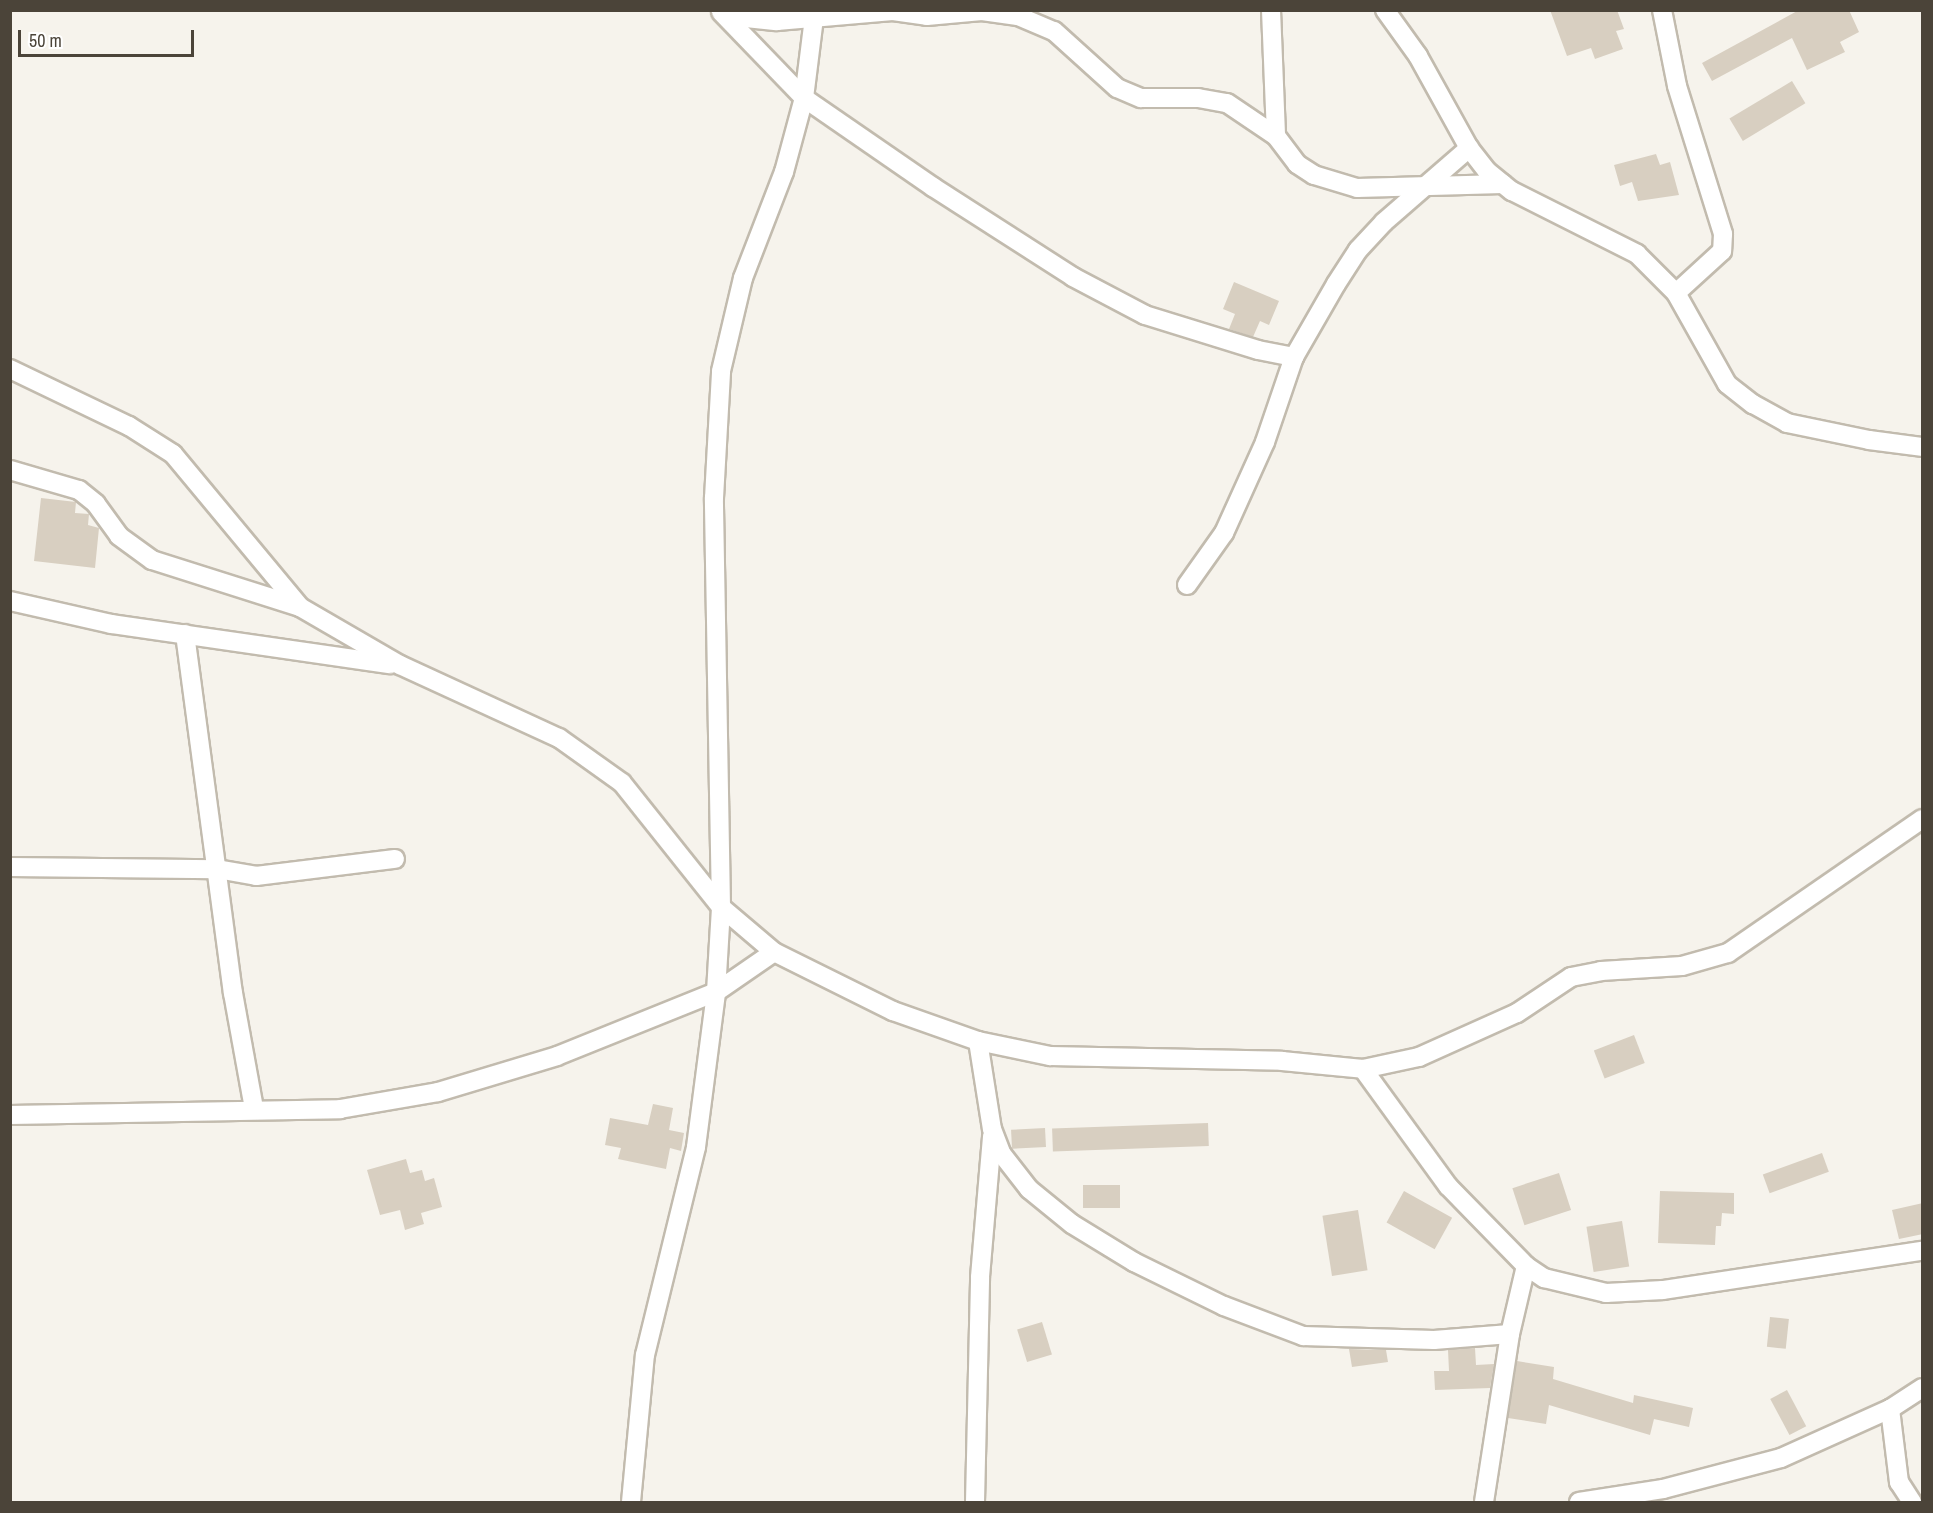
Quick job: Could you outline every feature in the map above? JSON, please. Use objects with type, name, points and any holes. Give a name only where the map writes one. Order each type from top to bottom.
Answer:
[{"type":"street","points":[[719,10],[804,98],[933,188],[1073,277],[1145,315],[1258,350],[1294,357]]},
{"type":"street","points":[[726,10],[746,18],[777,21],[815,13],[893,11],[927,16],[982,10],[1018,16],[1054,32],[1117,88],[1141,98],[1198,98],[1227,103],[1276,136],[1297,164],[1314,176],[1357,188],[1503,184]]},
{"type":"street","points":[[1271,10],[1276,136]]},
{"type":"street","points":[[1385,10],[1419,56],[1469,148],[1503,184],[1638,254],[1676,292],[1727,384],[1753,404],[1788,423],[1869,441],[1923,447]]},
{"type":"street","points":[[1662,10],[1677,86],[1723,234],[1722,251],[1676,292]]},
{"type":"street","points":[[631,1503],[645,1354],[696,1147],[716,992],[720,907],[714,498],[721,371],[743,278],[784,172],[804,98],[815,13]]},
{"type":"street","points":[[1186,585],[1224,533],[1265,442],[1294,357],[1358,250],[1469,148]]},
{"type":"street","points":[[10,369],[129,426],[173,454],[300,607]]},
{"type":"street","points":[[10,470],[79,490],[96,504],[119,536],[152,560],[300,607],[400,665],[559,738],[622,783],[720,907],[774,952],[892,1011],[978,1041],[1050,1056],[1282,1061],[1363,1069],[1419,1057],[1468,1038],[1517,1013],[1571,977],[1601,971],[1682,966],[1728,953],[1923,819]]},
{"type":"street","points":[[10,602],[111,624],[400,665]]},
{"type":"street","points":[[185,634],[217,869],[254,1109]]},
{"type":"street","points":[[10,867],[217,869],[256,876],[395,859]]},
{"type":"street","points":[[10,1115],[340,1109],[438,1092],[557,1056],[716,992],[774,952]]},
{"type":"street","points":[[978,1041],[992,1129],[1002,1153],[1029,1189],[1072,1224],[1134,1262],[1224,1306],[1303,1336],[1434,1340],[1510,1334]]},
{"type":"street","points":[[1363,1069],[1448,1186],[1526,1266],[1544,1278],[1606,1293],[1663,1290],[1923,1251]]},
{"type":"street","points":[[975,1503],[980,1277],[992,1129]]},
{"type":"street","points":[[1484,1503],[1510,1334],[1526,1266]]},
{"type":"street","points":[[1579,1503],[1737,1473],[1781,1458],[1890,1409],[1923,1389]]},
{"type":"street","points":[[1890,1409],[1899,1482],[1912,1503]]},
{"type":"building","points":[[1550,10],[1617,10],[1624,29],[1616,31],[1623,49],[1595,59],[1591,48],[1567,56]]},
{"type":"building","points":[[1799,10],[1849,10],[1859,32],[1840,42],[1845,52],[1807,70],[1792,38],[1712,81],[1702,63]]},
{"type":"building","points":[[1792,81],[1805,103],[1743,141],[1729,119]]},
{"type":"building","points":[[1656,154],[1660,165],[1670,162],[1679,195],[1638,201],[1632,182],[1620,186],[1614,165]]},
{"type":"building","points":[[1234,282],[1279,301],[1269,325],[1260,321],[1253,337],[1229,329],[1235,314],[1223,309]]},
{"type":"building","points":[[41,498],[76,502],[75,513],[89,514],[88,525],[99,528],[95,568],[34,561]]},
{"type":"building","points":[[1634,1035],[1645,1063],[1605,1078],[1594,1050]]},
{"type":"building","points":[[653,1104],[673,1108],[669,1130],[684,1133],[681,1151],[670,1148],[666,1169],[618,1159],[621,1148],[605,1145],[610,1118],[648,1125]]},
{"type":"building","points":[[1208,1123],[1209,1146],[1053,1151],[1052,1128]]},
{"type":"building","points":[[1045,1128],[1046,1147],[1012,1149],[1011,1130]]},
{"type":"building","points":[[1822,1153],[1829,1172],[1770,1193],[1763,1175]]},
{"type":"building","points":[[406,1159],[410,1173],[422,1170],[425,1181],[434,1178],[442,1207],[421,1213],[424,1224],[405,1230],[400,1210],[380,1215],[367,1170]]},
{"type":"building","points":[[1559,1173],[1571,1210],[1524,1225],[1512,1188]]},
{"type":"building","points":[[1083,1185],[1120,1185],[1120,1208],[1083,1208]]},
{"type":"building","points":[[1404,1191],[1452,1218],[1435,1249],[1387,1222]]},
{"type":"building","points":[[1660,1191],[1734,1193],[1734,1214],[1722,1213],[1721,1226],[1716,1226],[1715,1245],[1658,1243]]},
{"type":"building","points":[[1923,1203],[1923,1234],[1899,1239],[1892,1210]]},
{"type":"building","points":[[1358,1210],[1368,1270],[1332,1276],[1322,1216]]},
{"type":"building","points":[[1622,1221],[1629,1266],[1594,1272],[1586,1227]]},
{"type":"building","points":[[1770,1317],[1789,1319],[1786,1349],[1767,1347]]},
{"type":"building","points":[[1042,1322],[1052,1355],[1027,1362],[1017,1330]]},
{"type":"building","points":[[1475,1348],[1476,1365],[1494,1364],[1490,1388],[1435,1390],[1434,1371],[1449,1371],[1448,1350]]},
{"type":"building","points":[[1349,1349],[1386,1350],[1388,1362],[1352,1367]]},
{"type":"building","points":[[1517,1361],[1554,1367],[1553,1379],[1633,1403],[1634,1395],[1693,1408],[1689,1427],[1654,1419],[1650,1435],[1549,1405],[1546,1424],[1508,1418]]},
{"type":"building","points":[[1787,1390],[1806,1426],[1789,1435],[1770,1399]]}]
